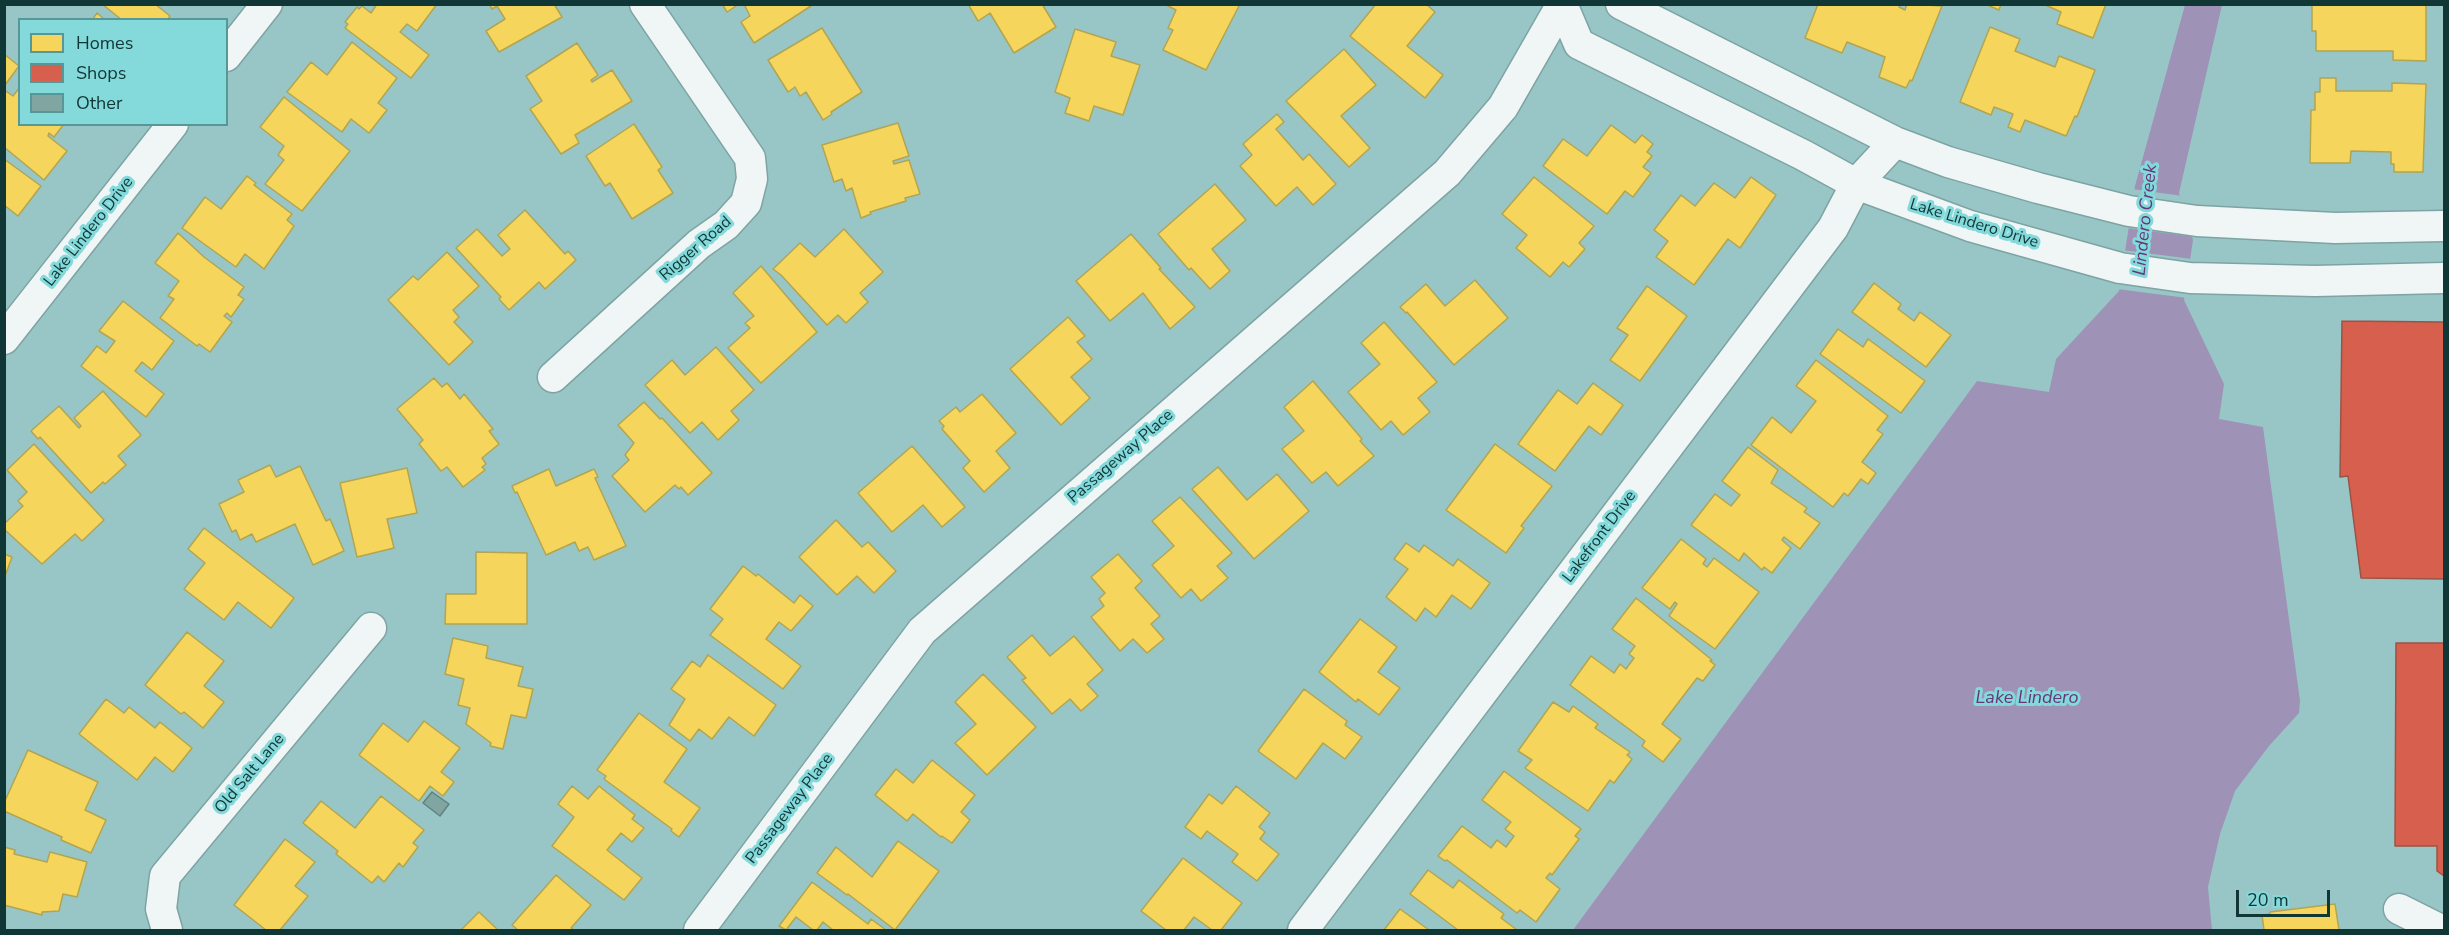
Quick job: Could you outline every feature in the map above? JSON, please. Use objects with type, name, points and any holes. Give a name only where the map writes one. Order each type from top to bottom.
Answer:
[{"type":"street","points":[[228,53],[267,4]]},
{"type":"street","name":"Rigger Road","points":[[553,377],[699,244],[726,225],[746,203],[752,179],[750,158],[645,4]]},
{"type":"street","points":[[1622,4],[1895,142],[1948,162],[2038,188],[2129,211],[2197,221],[2335,228],[2445,226]]},
{"type":"street","name":"Lake Lindero Drive","points":[[1562,5],[1578,44],[1792,149],[1856,184],[1970,226],[2120,268],[2190,278],[2315,281],[2445,278]]},
{"type":"street","name":"Passageway Place","points":[[699,930],[922,631],[1447,173],[1503,107],[1562,5]]},
{"type":"street","name":"Lake Lindero Drive","points":[[4,339],[171,126]]},
{"type":"street","name":"Lakefront Drive","points":[[1303,930],[1833,228],[1856,184],[1895,142]]},
{"type":"street","name":"Old Salt Lane","points":[[167,930],[161,909],[165,876],[370,628]]},
{"type":"street","points":[[2399,909],[2441,930]]},
{"type":"water","name":"Lake Lindero","points":[[2185,5],[2222,5],[2179,193],[2193,240],[2184,300],[2224,384],[2219,419],[2263,427],[2300,701],[2299,713],[2269,746],[2235,791],[2220,834],[2208,887],[2212,930],[1573,930],[1977,381],[2049,392],[2056,359],[2119,291],[2135,186]]},
{"type":"pier","points":[[2132,189],[2183,196],[2195,237],[2127,228]]},
{"type":"pier","points":[[2122,250],[2192,259],[2187,298],[2117,289]]},
{"type":"building: Homes","points":[[102,4],[155,4],[170,16],[168,18],[120,18]]},
{"type":"building: Homes","points":[[377,4],[437,4],[417,31],[407,24],[400,32],[429,55],[411,78],[345,28],[348,24],[345,22],[357,7],[359,9],[362,6],[371,13]]},
{"type":"building: Homes","points":[[489,4],[554,4],[562,17],[499,52],[486,31],[505,19],[497,6],[492,9]]},
{"type":"building: Homes","points":[[722,4],[739,4],[727,12]]},
{"type":"building: Homes","points":[[744,4],[814,4],[754,43],[741,22],[750,16]]},
{"type":"building: Homes","points":[[968,4],[1042,4],[1056,27],[1014,53],[990,13],[978,21]]},
{"type":"building: Homes","points":[[1169,4],[1240,4],[1206,70],[1163,50],[1173,30],[1168,28],[1176,10],[1168,6]]},
{"type":"building: Homes","points":[[1376,4],[1426,4],[1435,12],[1407,46],[1443,75],[1425,98],[1350,36]]},
{"type":"building: Homes","points":[[1818,4],[1900,4],[1899,7],[1905,10],[1907,4],[1942,6],[1912,81],[1910,80],[1906,88],[1879,77],[1885,57],[1847,42],[1842,53],[1805,38]]},
{"type":"building: Homes","points":[[1985,4],[2001,4],[1999,10]]},
{"type":"building: Homes","points":[[2043,4],[2106,4],[2093,38],[2057,24],[2061,12]]},
{"type":"building: Homes","points":[[2312,4],[2426,4],[2426,61],[2393,60],[2393,51],[2316,51],[2316,31],[2312,31]]},
{"type":"building: Homes","points":[[97,13],[103,18],[93,18]]},
{"type":"building: Homes","points":[[1990,27],[2020,39],[2015,51],[2055,67],[2059,56],[2095,70],[2077,117],[2075,116],[2066,136],[2025,120],[2020,132],[2008,127],[2013,114],[1994,107],[1991,115],[1960,102]]},
{"type":"building: Homes","points":[[822,28],[862,92],[831,112],[832,114],[823,120],[806,92],[800,96],[795,87],[788,92],[768,60]]},
{"type":"building: Homes","points":[[1075,29],[1116,42],[1111,56],[1140,65],[1123,115],[1094,106],[1089,121],[1065,113],[1070,98],[1055,92]]},
{"type":"building: Homes","points":[[352,42],[397,78],[378,103],[387,110],[369,133],[351,119],[342,132],[287,92],[311,62],[327,75]]},
{"type":"building: Homes","points":[[577,43],[598,75],[591,80],[592,82],[612,70],[632,101],[575,135],[579,143],[561,154],[530,109],[542,101],[526,76]]},
{"type":"building: Homes","points":[[1344,49],[1376,85],[1341,116],[1370,148],[1349,167],[1286,101]]},
{"type":"building: Homes","points":[[4,54],[18,67],[4,84]]},
{"type":"building: Homes","points":[[2320,78],[2336,78],[2336,91],[2392,91],[2392,83],[2426,84],[2423,172],[2394,172],[2391,152],[2351,151],[2350,163],[2310,163],[2311,110],[2315,110],[2315,92],[2320,92]]},
{"type":"building: Homes","points":[[4,90],[13,96],[18,90],[18,126],[62,126],[54,137],[49,133],[48,136],[67,151],[44,180],[4,147]]},
{"type":"building: Homes","points":[[284,97],[350,151],[302,211],[265,184],[284,160],[278,155],[284,146],[260,127]]},
{"type":"building: Homes","points":[[1277,114],[1284,122],[1276,129],[1303,160],[1309,154],[1336,184],[1313,205],[1297,187],[1276,206],[1240,166],[1252,155],[1243,144]]},
{"type":"building: Homes","points":[[898,123],[909,156],[893,161],[894,164],[909,160],[920,194],[905,198],[906,201],[870,212],[871,214],[861,218],[852,188],[846,191],[842,179],[834,182],[822,145]]},
{"type":"building: Homes","points":[[634,124],[662,167],[658,170],[673,193],[632,219],[610,183],[605,186],[586,156]]},
{"type":"building: Homes","points":[[1611,125],[1635,143],[1642,135],[1653,144],[1647,152],[1652,156],[1643,167],[1651,173],[1633,197],[1625,191],[1607,214],[1543,166],[1563,139],[1587,156]]},
{"type":"building: Homes","points":[[4,159],[41,186],[18,216],[4,205]]},
{"type":"building: Homes","points":[[247,176],[256,183],[254,185],[292,214],[287,220],[294,226],[264,269],[245,254],[236,267],[182,228],[205,197],[221,209]]},
{"type":"building: Homes","points":[[1534,177],[1594,226],[1579,243],[1585,249],[1569,267],[1563,262],[1550,277],[1516,248],[1527,235],[1502,214]]},
{"type":"building: Homes","points":[[1751,177],[1776,195],[1740,248],[1728,239],[1694,285],[1656,257],[1668,241],[1654,230],[1681,195],[1695,206],[1714,183],[1735,198]]},
{"type":"building: Homes","points":[[1215,184],[1246,220],[1212,249],[1230,271],[1210,289],[1191,268],[1189,270],[1158,234]]},
{"type":"building: Homes","points":[[525,210],[565,254],[568,251],[576,260],[545,289],[539,282],[509,310],[499,299],[501,297],[456,248],[477,229],[502,256],[510,249],[498,235]]},
{"type":"building: Homes","points":[[844,229],[883,272],[860,293],[868,302],[846,323],[838,315],[827,325],[773,269],[800,243],[815,257]]},
{"type":"building: Homes","points":[[178,233],[204,257],[244,287],[238,295],[244,299],[231,317],[227,313],[224,316],[232,322],[210,352],[199,344],[197,346],[160,318],[174,299],[168,296],[179,281],[155,263]]},
{"type":"building: Homes","points":[[1131,234],[1161,268],[1159,269],[1195,307],[1170,329],[1143,293],[1110,321],[1076,281]]},
{"type":"building: Homes","points":[[447,252],[479,286],[453,310],[459,317],[454,322],[473,342],[449,365],[388,300],[413,276],[418,280]]},
{"type":"building: Homes","points":[[761,266],[817,332],[761,383],[728,348],[750,328],[745,323],[754,316],[733,293]]},
{"type":"building: Homes","points":[[1475,280],[1508,318],[1454,365],[1400,307],[1426,284],[1445,306]]},
{"type":"building: Homes","points":[[1874,283],[1901,304],[1898,309],[1914,321],[1920,312],[1951,335],[1926,367],[1852,312]]},
{"type":"building: Homes","points":[[1647,286],[1687,316],[1640,381],[1610,360],[1628,335],[1617,328]]},
{"type":"building: Homes","points":[[123,301],[174,341],[152,370],[142,362],[135,371],[164,394],[146,417],[81,366],[97,346],[106,353],[115,341],[99,331]]},
{"type":"building: Homes","points":[[1068,317],[1085,336],[1077,342],[1092,359],[1071,377],[1090,398],[1061,425],[1010,369]]},
{"type":"building: Homes","points":[[1384,322],[1437,382],[1418,398],[1430,412],[1403,435],[1391,421],[1381,430],[1348,392],[1380,364],[1361,343]]},
{"type":"building: Homes","points":[[1838,329],[1863,347],[1868,339],[1925,381],[1901,413],[1820,354]]},
{"type":"building: Homes","points":[[716,347],[754,390],[731,411],[739,420],[718,440],[702,422],[690,433],[645,385],[672,360],[685,375]]},
{"type":"building: Homes","points":[[1816,360],[1888,416],[1877,430],[1883,434],[1862,462],[1876,473],[1868,484],[1861,479],[1848,496],[1844,493],[1833,507],[1751,445],[1772,417],[1791,433],[1816,401],[1796,386]]},
{"type":"building: Homes","points":[[434,378],[442,387],[447,383],[460,399],[464,394],[493,429],[489,431],[499,444],[482,458],[486,464],[482,467],[485,470],[463,487],[447,467],[441,471],[419,444],[423,440],[397,409]]},
{"type":"building: Homes","points":[[1313,381],[1374,456],[1338,486],[1326,472],[1312,483],[1282,449],[1304,431],[1284,407]]},
{"type":"building: Homes","points":[[1593,383],[1623,405],[1601,435],[1589,426],[1555,471],[1518,444],[1558,390],[1577,404]]},
{"type":"building: Homes","points":[[103,391],[141,435],[118,456],[126,465],[91,493],[40,437],[38,439],[31,431],[59,406],[79,428],[81,426],[74,418]]},
{"type":"building: Homes","points":[[982,394],[1016,433],[996,451],[1010,468],[984,492],[963,468],[970,461],[942,429],[944,426],[939,421],[956,407],[960,412]]},
{"type":"building: Homes","points":[[644,402],[660,419],[662,418],[712,473],[688,495],[681,487],[679,489],[675,485],[645,512],[612,476],[629,460],[625,455],[634,443],[618,425]]},
{"type":"building: Homes","points":[[34,444],[104,520],[82,541],[75,534],[42,564],[4,529],[4,524],[23,506],[18,501],[27,492],[7,470]]},
{"type":"building: Homes","points":[[1495,444],[1552,486],[1521,526],[1524,528],[1506,553],[1446,510]]},
{"type":"building: Homes","points":[[912,446],[965,507],[942,527],[923,505],[892,532],[858,493]]},
{"type":"building: Homes","points":[[1748,447],[1778,470],[1771,483],[1807,508],[1804,512],[1820,523],[1800,549],[1784,537],[1782,540],[1791,548],[1772,573],[1764,567],[1762,570],[1744,553],[1739,561],[1691,525],[1715,494],[1731,506],[1740,495],[1722,481]]},
{"type":"building: Homes","points":[[270,465],[276,477],[300,466],[326,521],[330,519],[344,551],[313,565],[295,524],[256,542],[252,534],[240,540],[236,530],[232,532],[219,504],[244,492],[238,480]]},
{"type":"building: Homes","points":[[1218,467],[1247,500],[1277,474],[1309,511],[1254,559],[1192,489]]},
{"type":"building: Homes","points":[[407,468],[417,513],[387,519],[394,548],[357,557],[340,483]]},
{"type":"building: Homes","points":[[549,469],[556,486],[594,469],[598,477],[595,478],[626,546],[594,560],[588,547],[579,551],[575,542],[546,555],[517,492],[515,493],[512,486]]},
{"type":"building: Homes","points":[[1180,497],[1232,553],[1217,566],[1228,578],[1201,601],[1191,589],[1181,598],[1152,565],[1174,546],[1152,521]]},
{"type":"building: Homes","points":[[836,520],[862,547],[868,542],[896,571],[874,593],[857,576],[837,595],[799,557]]},
{"type":"building: Homes","points":[[204,528],[294,598],[271,628],[238,602],[224,620],[184,589],[205,563],[188,549]]},
{"type":"building: Homes","points":[[1681,539],[1706,559],[1703,564],[1707,567],[1714,558],[1759,592],[1715,649],[1669,616],[1677,604],[1675,602],[1670,609],[1642,588]]},
{"type":"building: Homes","points":[[1406,543],[1419,552],[1424,545],[1453,566],[1458,559],[1490,583],[1471,609],[1452,595],[1436,617],[1425,608],[1416,621],[1386,597],[1408,569],[1394,559]]},
{"type":"building: Homes","points":[[476,552],[527,553],[527,624],[445,624],[446,594],[476,594]]},
{"type":"building: Homes","points":[[4,554],[12,557],[4,579]]},
{"type":"building: Homes","points":[[1118,554],[1142,581],[1135,588],[1160,616],[1151,624],[1164,639],[1147,653],[1133,639],[1120,651],[1091,617],[1104,606],[1099,599],[1105,593],[1091,577]]},
{"type":"building: Homes","points":[[743,566],[756,576],[758,574],[794,603],[800,595],[813,606],[791,631],[779,622],[766,639],[801,666],[783,689],[710,635],[723,619],[710,609]]},
{"type":"building: Homes","points":[[1636,598],[1712,660],[1710,661],[1715,665],[1703,681],[1697,678],[1662,724],[1681,739],[1663,762],[1642,746],[1645,741],[1570,685],[1591,656],[1614,673],[1620,664],[1626,669],[1634,658],[1629,654],[1635,646],[1612,629]]},
{"type":"building: Homes","points":[[1360,619],[1397,647],[1378,672],[1400,688],[1379,715],[1358,699],[1356,702],[1319,672]]},
{"type":"building: Homes","points":[[187,632],[224,661],[204,686],[224,702],[203,728],[184,712],[181,714],[145,685]]},
{"type":"building: Homes","points":[[1032,635],[1050,656],[1074,636],[1103,670],[1087,684],[1098,696],[1081,711],[1070,699],[1052,714],[1022,680],[1026,678],[1007,657]]},
{"type":"building: Homes","points":[[453,638],[488,646],[486,658],[523,667],[518,686],[533,689],[526,718],[511,715],[503,749],[490,746],[491,743],[466,724],[470,708],[458,705],[464,679],[445,674]]},
{"type":"building: Homes","points":[[708,655],[776,705],[754,736],[729,717],[712,739],[699,729],[690,741],[669,725],[685,699],[671,689],[692,661],[700,667]]},
{"type":"building: Homes","points":[[983,674],[1036,727],[987,775],[955,743],[976,724],[955,702]]},
{"type":"building: Homes","points":[[1304,689],[1347,721],[1345,725],[1362,737],[1345,759],[1323,743],[1296,779],[1258,751]]},
{"type":"building: Homes","points":[[106,699],[124,713],[129,707],[155,728],[160,722],[192,748],[173,772],[155,757],[137,780],[79,734]]},
{"type":"building: Homes","points":[[1553,702],[1569,712],[1573,706],[1598,724],[1595,728],[1630,752],[1627,755],[1632,759],[1614,783],[1610,780],[1588,811],[1525,768],[1532,760],[1518,751]]},
{"type":"building: Homes","points":[[639,713],[687,749],[664,782],[700,808],[679,837],[671,831],[672,829],[604,779],[606,776],[597,770]]},
{"type":"building: Homes","points":[[424,721],[460,748],[441,772],[454,782],[443,796],[430,786],[419,801],[359,755],[383,723],[408,742]]},
{"type":"building: Homes","points":[[28,750],[98,782],[85,810],[106,820],[91,853],[61,840],[62,837],[4,811],[4,803]]},
{"type":"building: Homes","points":[[932,760],[975,795],[961,812],[970,820],[952,843],[913,814],[907,821],[875,795],[896,769],[913,783]]},
{"type":"building: Homes","points":[[1504,771],[1581,829],[1575,836],[1579,839],[1552,875],[1550,873],[1546,878],[1560,889],[1536,922],[1520,910],[1517,913],[1447,860],[1438,856],[1462,826],[1491,848],[1497,840],[1506,847],[1514,836],[1505,829],[1511,822],[1482,800]]},
{"type":"building: Homes","points":[[572,786],[588,799],[599,786],[635,815],[632,819],[644,828],[632,842],[621,833],[607,850],[642,878],[624,900],[552,846],[574,817],[558,804]]},
{"type":"building: Homes","points":[[1236,786],[1270,813],[1259,827],[1265,832],[1260,839],[1279,854],[1257,881],[1232,862],[1238,854],[1207,831],[1201,839],[1185,827],[1209,794],[1222,804]]},
{"type":"building: Homes","points":[[381,796],[424,830],[413,843],[418,847],[403,867],[399,863],[384,882],[378,876],[372,883],[336,854],[338,851],[303,823],[321,801],[355,828]]},
{"type":"building: Homes","points":[[285,839],[315,862],[295,886],[308,896],[280,930],[266,930],[234,905]]},
{"type":"building: Homes","points":[[898,841],[939,871],[895,930],[817,873],[836,847],[872,877]]},
{"type":"building: Homes","points":[[4,847],[15,850],[14,854],[47,862],[50,852],[87,862],[77,897],[63,894],[59,911],[42,912],[42,915],[4,905]]},
{"type":"building: Homes","points":[[1183,858],[1242,903],[1221,930],[1212,930],[1194,917],[1184,930],[1166,930],[1141,911]]},
{"type":"building: Homes","points":[[1428,870],[1453,888],[1459,880],[1504,914],[1501,918],[1517,930],[1458,930],[1410,894]]},
{"type":"building: Homes","points":[[556,875],[591,905],[571,928],[574,930],[518,930],[512,925]]},
{"type":"building: Homes","points":[[812,882],[868,924],[871,919],[886,930],[833,930],[823,922],[817,930],[813,930],[796,917],[786,930],[779,926]]},
{"type":"building: Homes","points":[[2335,904],[2339,930],[2264,930],[2262,915],[2270,914],[2270,912]]},
{"type":"building: Homes","points":[[1400,909],[1429,930],[1384,930]]},
{"type":"building: Homes","points":[[479,912],[498,930],[461,930]]},
{"type":"building: Shops","points":[[2342,321],[2444,322],[2444,579],[2361,578],[2348,476],[2340,477]]},
{"type":"building: Shops","points":[[2396,643],[2444,643],[2444,876],[2437,871],[2437,846],[2395,846]]},
{"type":"building: Other","points":[[432,792],[449,804],[440,816],[423,803]]},
{"type":"water label","name":"Lindero Creek","points":[[2146,220]]}]
